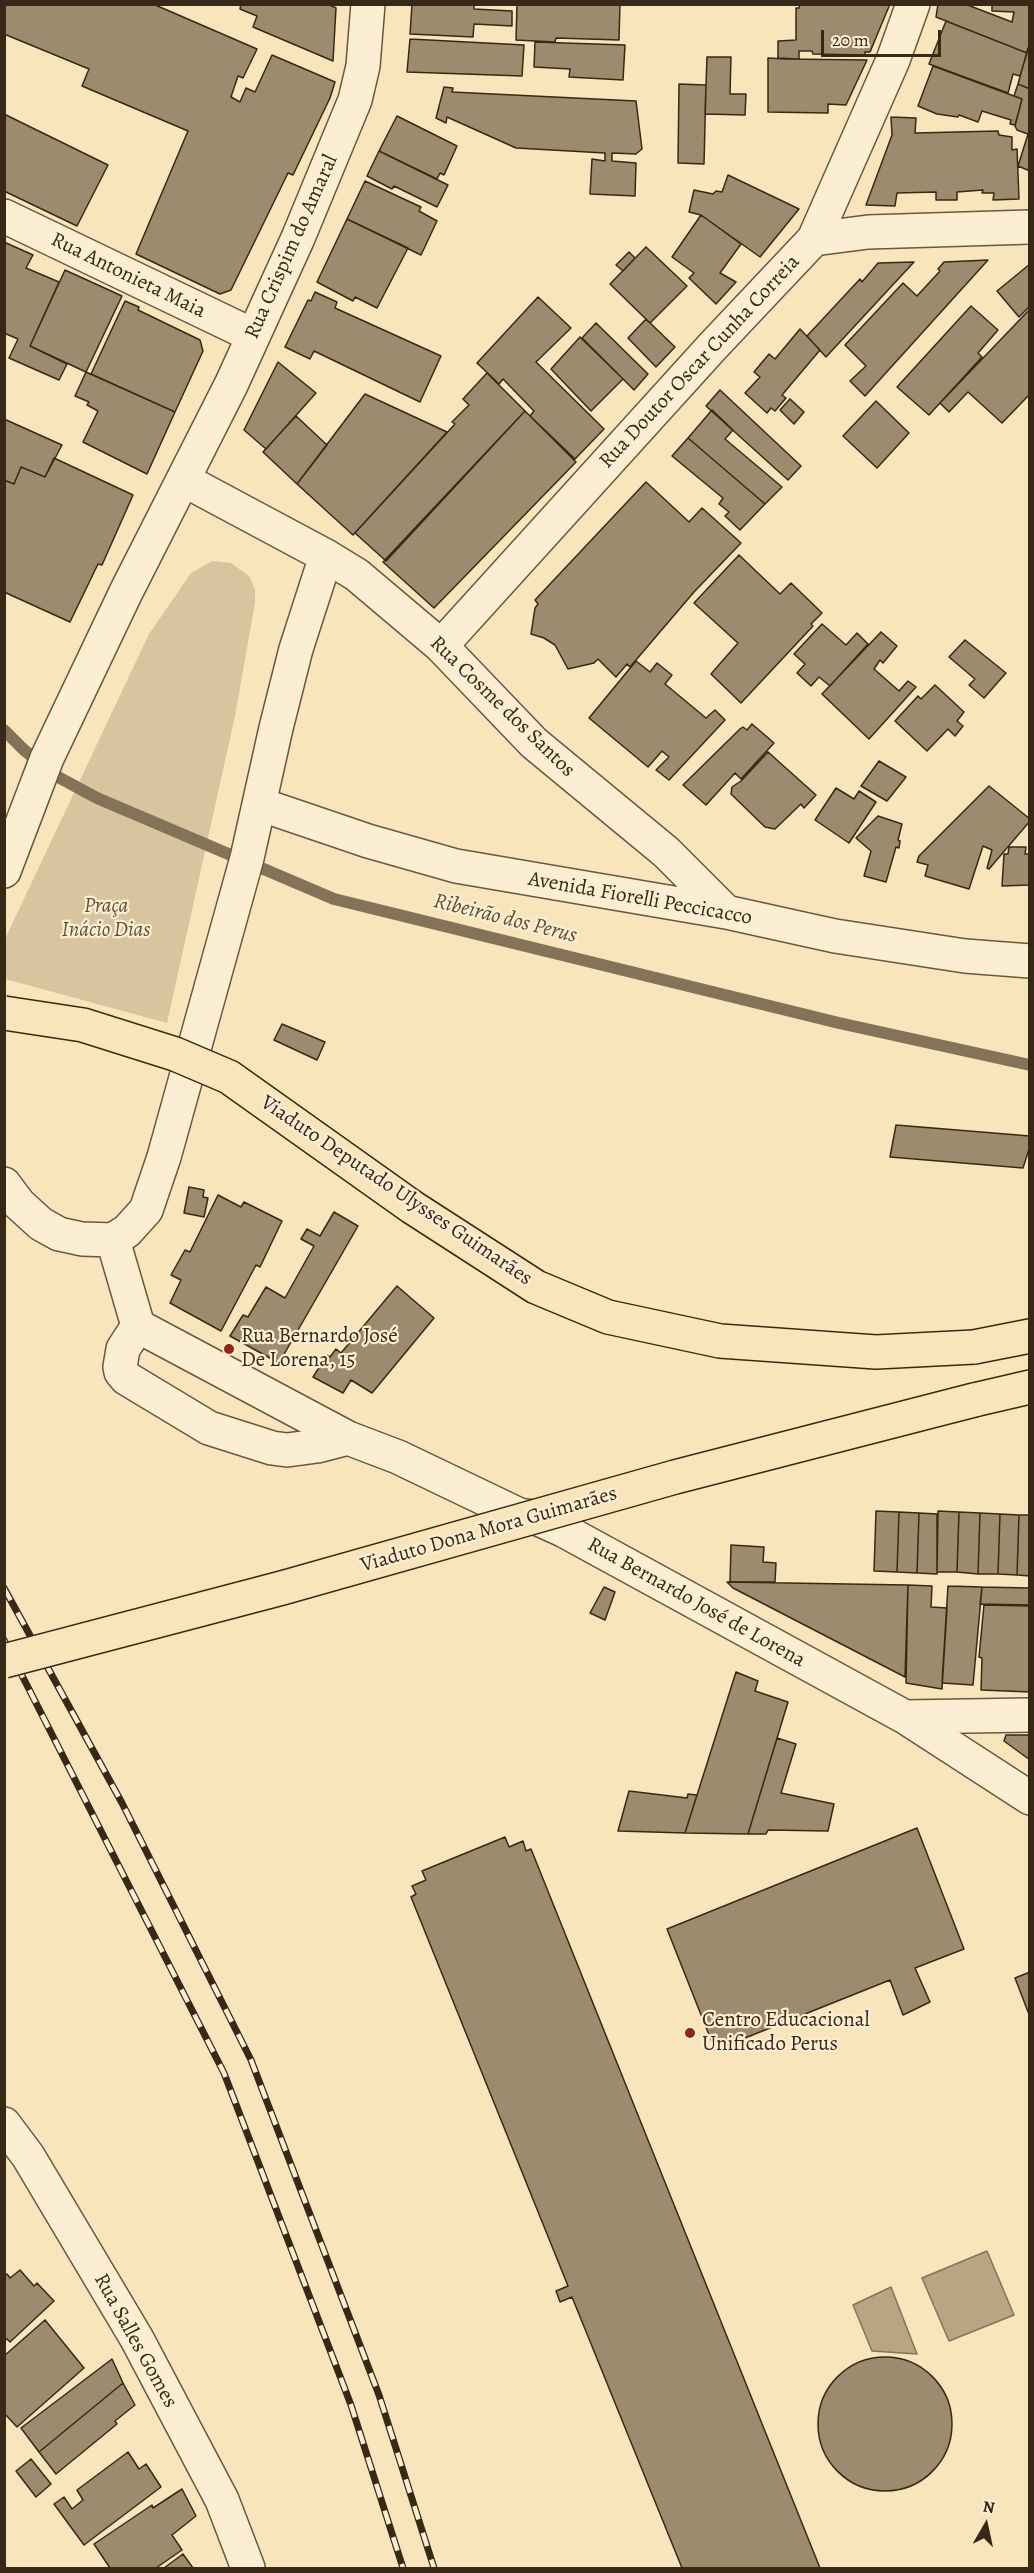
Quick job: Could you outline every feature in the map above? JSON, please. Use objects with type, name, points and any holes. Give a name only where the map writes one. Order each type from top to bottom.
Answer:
[{"type":"main road","name":"Viaduto Deputado Ulysses Guimarães","points":[[4,1013],[83,1025],[175,1054],[229,1077],[412,1207],[536,1287],[608,1317],[720,1341],[876,1352],[974,1347],[1029,1336]]},
{"type":"main road","name":"Viaduto Dona Mora Guimarães","points":[[4,1661],[282,1588],[675,1477],[1029,1388]]},
{"type":"street","name":"Rua Crispim do Amaral","points":[[184,480],[298,238],[356,100],[363,66],[368,4]]},
{"type":"street","points":[[814,238],[893,60],[913,4]]},
{"type":"street","name":"Rua Antonieta Maia","points":[[4,216],[252,335]]},
{"type":"street","name":"Rua Doutor Oscar Cunha Correia","points":[[441,646],[814,238],[868,232],[1029,227]]},
{"type":"street","points":[[4,871],[47,758],[126,592],[184,480],[326,556],[296,649],[247,858],[166,1148],[146,1210],[127,1231],[113,1240],[82,1239],[58,1234],[41,1224],[19,1204],[4,1184]]},
{"type":"street","name":"Rua Cosme dos Santos","points":[[326,556],[357,575],[441,646],[534,743],[666,852],[726,912]]},
{"type":"street","name":"Avenida Fiorelli Peccicacco","points":[[257,811],[456,867],[726,912],[835,936],[965,956],[1029,961]]},
{"type":"street","points":[[113,1240],[138,1326],[123,1349],[120,1367],[126,1378],[209,1428],[272,1448],[287,1450],[317,1446],[348,1438]]},
{"type":"street","name":"Rua Bernardo José de Lorena","points":[[138,1326],[348,1438],[398,1457],[519,1515],[534,1517],[563,1530],[905,1717],[1029,1798]]},
{"type":"street","points":[[905,1717],[1029,1715]]},
{"type":"street","name":"Rua Salles Gomes","points":[[4,2124],[28,2156],[136,2339],[222,2500],[248,2568]]},
{"type":"green space","name":"Praça Inácio Dias","points":[[212,561],[231,563],[249,576],[255,589],[255,603],[235,716],[167,1023],[5,979],[5,939],[149,634],[191,573]]},
{"type":"shaded area","points":[[987,2251],[1014,2315],[949,2341],[922,2278]]},
{"type":"shaded area","points":[[891,2287],[917,2354],[872,2351],[853,2305]]},
{"type":"building","points":[[4,4],[153,4],[257,49],[243,78],[238,76],[231,97],[240,102],[246,88],[255,92],[272,55],[335,82],[330,98],[293,175],[288,173],[231,290],[220,294],[136,254],[188,131],[82,86],[89,69],[4,34]]},
{"type":"building","points":[[241,4],[328,4],[336,8],[333,61],[253,27],[257,16],[240,9]]},
{"type":"building","points":[[412,4],[474,4],[474,9],[512,11],[512,26],[474,24],[473,37],[410,34]]},
{"type":"building","points":[[517,4],[620,4],[619,40],[556,38],[555,42],[516,40]]},
{"type":"building","points":[[800,4],[890,4],[870,52],[865,52],[865,55],[813,54],[812,51],[799,51],[799,59],[778,58],[778,41],[796,40],[796,8],[799,8]]},
{"type":"building","points":[[938,4],[965,4],[1012,22],[1014,12],[992,11],[992,4],[1030,4],[1030,44],[1027,53],[936,17]]},
{"type":"building","points":[[946,21],[1027,53],[1020,76],[1013,74],[1008,93],[929,64]]},
{"type":"building","points":[[410,39],[524,45],[522,76],[407,72]]},
{"type":"building","points":[[535,42],[625,45],[623,80],[569,77],[570,69],[534,67]]},
{"type":"building","points":[[1028,48],[1030,49],[1030,89],[1018,84]]},
{"type":"building","points":[[707,57],[731,57],[730,94],[746,94],[745,115],[705,114]]},
{"type":"building","points":[[768,58],[867,60],[846,105],[828,104],[828,113],[768,112]]},
{"type":"building","points":[[933,66],[1022,99],[1015,125],[1010,124],[1011,120],[982,111],[978,122],[959,115],[958,117],[937,114],[918,106]]},
{"type":"building","points":[[679,84],[706,85],[704,164],[678,163]]},
{"type":"building","points":[[1018,84],[1030,89],[1030,171],[1018,166],[1028,134],[1017,130],[1015,126],[1022,99],[1014,96]]},
{"type":"building","points":[[444,87],[453,88],[452,92],[636,101],[642,149],[636,154],[612,153],[612,161],[636,163],[635,196],[590,194],[592,159],[605,161],[605,153],[516,148],[447,117],[446,123],[436,118]]},
{"type":"building","points":[[4,114],[108,165],[77,226],[4,191]]},
{"type":"building","points":[[397,116],[457,146],[444,175],[440,173],[437,179],[379,151]]},
{"type":"building","points":[[891,117],[916,118],[915,133],[998,131],[999,135],[1012,137],[1012,150],[1017,149],[1019,199],[993,200],[994,193],[982,193],[983,190],[957,192],[957,200],[936,200],[936,192],[897,193],[895,206],[866,205],[892,135]]},
{"type":"building","points":[[379,151],[448,185],[437,207],[367,176]]},
{"type":"building","points":[[728,175],[799,209],[760,257],[701,215],[689,212],[694,190],[713,194],[716,191],[722,192]]},
{"type":"building","points":[[365,181],[421,207],[419,211],[437,221],[421,255],[347,219]]},
{"type":"building","points":[[701,215],[741,244],[720,273],[736,282],[716,304],[689,278],[694,273],[672,257]]},
{"type":"building","points":[[347,219],[408,248],[377,308],[355,297],[353,301],[317,282]]},
{"type":"building","points":[[4,242],[33,255],[26,268],[59,282],[30,346],[67,364],[59,380],[9,358],[18,339],[4,333]]},
{"type":"building","points":[[646,247],[687,286],[650,323],[610,284]]},
{"type":"building","points":[[629,252],[635,258],[623,271],[616,265]]},
{"type":"building","points":[[988,260],[865,396],[850,381],[866,366],[845,345],[903,283],[917,296],[940,271],[938,269],[944,262]]},
{"type":"building","points":[[914,262],[826,357],[807,336],[878,263]]},
{"type":"building","points":[[1030,264],[1030,306],[1019,317],[997,291]]},
{"type":"building","points":[[65,270],[122,296],[86,372],[30,346]]},
{"type":"building","points":[[315,292],[337,302],[335,308],[441,356],[420,402],[314,351],[310,359],[285,347],[308,300],[311,301]]},
{"type":"building","points":[[538,297],[571,328],[536,362],[604,429],[575,459],[530,416],[534,411],[503,379],[499,384],[477,363]]},
{"type":"building","points":[[125,301],[139,307],[138,310],[200,340],[203,351],[175,412],[91,374]]},
{"type":"building","points":[[971,306],[998,330],[978,353],[982,357],[929,415],[897,387]]},
{"type":"building","points":[[1030,309],[1030,394],[1002,423],[968,392],[949,412],[940,403]]},
{"type":"building","points":[[646,319],[675,347],[656,367],[628,338]]},
{"type":"building","points":[[596,323],[648,374],[634,390],[582,338]]},
{"type":"building","points":[[800,329],[820,350],[782,395],[786,398],[775,411],[771,408],[767,413],[745,393],[760,377],[754,372],[769,354],[775,359]]},
{"type":"building","points":[[580,337],[623,379],[591,411],[551,369]]},
{"type":"building","points":[[278,362],[316,393],[266,449],[244,430]]},
{"type":"building","points":[[86,372],[175,412],[147,474],[83,442],[98,411],[87,405],[89,402],[75,396]]},
{"type":"building","points":[[487,373],[525,411],[386,561],[355,533],[455,424],[452,422],[469,405],[463,399]]},
{"type":"building","points":[[720,390],[801,466],[788,480],[706,406]]},
{"type":"building","points":[[365,394],[447,432],[353,535],[297,484]]},
{"type":"building","points":[[790,399],[804,412],[794,424],[780,410]]},
{"type":"building","points":[[876,401],[909,433],[877,468],[843,436]]},
{"type":"building","points":[[712,410],[733,430],[725,439],[782,487],[765,504],[688,438]]},
{"type":"building","points":[[525,411],[576,462],[434,608],[383,562]]},
{"type":"building","points":[[296,416],[327,445],[297,484],[263,452]]},
{"type":"building","points":[[4,419],[62,445],[45,477],[21,467],[14,484],[4,480]]},
{"type":"building","points":[[688,438],[765,504],[740,530],[725,516],[729,512],[719,504],[723,498],[672,456]]},
{"type":"building","points":[[54,458],[133,495],[102,565],[98,564],[70,622],[4,592],[4,480],[14,484],[21,467],[45,477]]},
{"type":"building","points":[[646,482],[689,522],[702,508],[741,543],[694,592],[630,667],[627,664],[616,677],[598,659],[594,663],[568,669],[555,645],[531,634],[535,608],[538,604],[535,600]]},
{"type":"building","points":[[739,555],[780,594],[791,583],[822,613],[811,624],[813,626],[741,703],[711,674],[738,643],[694,603]]},
{"type":"building","points":[[822,624],[846,645],[857,633],[868,644],[830,686],[819,677],[811,686],[797,673],[805,664],[794,654]]},
{"type":"building","points":[[881,632],[897,646],[883,663],[880,660],[874,669],[899,691],[908,681],[916,687],[869,739],[822,694]]},
{"type":"building","points":[[965,640],[1006,673],[984,698],[969,685],[975,679],[949,657]]},
{"type":"building","points":[[636,661],[650,672],[657,663],[672,675],[665,684],[706,718],[715,710],[725,720],[669,780],[656,770],[669,757],[662,751],[648,767],[589,718]]},
{"type":"building","points":[[935,685],[964,712],[957,721],[963,726],[955,736],[948,729],[927,751],[895,721],[918,696],[921,699]]},
{"type":"building","points":[[752,724],[774,743],[741,779],[735,773],[706,805],[683,785],[740,729],[743,727],[747,730]]},
{"type":"building","points":[[768,752],[816,795],[804,808],[801,804],[775,829],[765,827],[731,794],[732,787],[741,781]]},
{"type":"building","points":[[879,761],[906,777],[887,801],[861,786]]},
{"type":"building","points":[[989,786],[1030,821],[989,869],[987,868],[992,850],[983,846],[969,889],[925,876],[928,865],[917,862],[919,856]]},
{"type":"building","points":[[836,788],[854,799],[859,791],[876,802],[849,843],[815,820]]},
{"type":"building","points":[[878,816],[902,824],[898,840],[900,841],[899,848],[896,847],[886,882],[864,876],[871,851],[856,838]]},
{"type":"building","points":[[1009,847],[1026,847],[1025,854],[1030,854],[1030,885],[1002,886],[1004,854],[1008,854]]},
{"type":"building","points":[[282,1024],[325,1042],[317,1060],[274,1040]]},
{"type":"building","points":[[896,1125],[1030,1136],[1030,1146],[1023,1168],[890,1157]]},
{"type":"building","points":[[189,1187],[204,1190],[203,1197],[208,1198],[204,1217],[184,1213]]},
{"type":"building","points":[[218,1195],[241,1207],[244,1202],[282,1221],[260,1267],[256,1265],[221,1331],[170,1303],[181,1280],[171,1275],[185,1250],[190,1252]]},
{"type":"building","points":[[334,1212],[358,1226],[279,1363],[230,1336],[243,1315],[248,1317],[266,1287],[285,1298],[314,1246],[301,1239],[307,1229],[320,1236]]},
{"type":"building","points":[[397,1286],[434,1318],[372,1393],[351,1380],[343,1393],[313,1377],[327,1355],[330,1357],[336,1349],[341,1353]]},
{"type":"building","points":[[876,1511],[899,1512],[897,1572],[874,1571]]},
{"type":"building","points":[[938,1511],[959,1512],[957,1572],[937,1572]]},
{"type":"building","points":[[899,1512],[919,1513],[917,1573],[897,1572]]},
{"type":"building","points":[[959,1512],[980,1513],[978,1574],[957,1572]]},
{"type":"building","points":[[919,1513],[937,1514],[937,1574],[917,1573]]},
{"type":"building","points":[[980,1513],[1000,1514],[998,1574],[978,1574]]},
{"type":"building","points":[[1000,1514],[1019,1515],[1017,1575],[998,1574]]},
{"type":"building","points":[[1019,1515],[1030,1515],[1030,1576],[1017,1575]]},
{"type":"building","points":[[731,1545],[764,1547],[763,1562],[776,1563],[775,1582],[730,1582]]},
{"type":"building","points":[[727,1582],[908,1585],[905,1677],[733,1588]]},
{"type":"building","points":[[908,1585],[932,1586],[931,1607],[947,1608],[942,1689],[906,1683]]},
{"type":"building","points":[[948,1586],[982,1587],[973,1685],[942,1683]]},
{"type":"building","points":[[604,1587],[615,1592],[605,1620],[590,1613]]},
{"type":"building","points":[[982,1587],[1030,1588],[1030,1605],[980,1604]]},
{"type":"building","points":[[984,1605],[1030,1606],[1030,1692],[981,1690],[982,1658],[979,1657]]},
{"type":"building","points":[[736,1672],[758,1681],[755,1691],[788,1702],[748,1834],[685,1833]]},
{"type":"building","points":[[1006,1735],[1030,1735],[1030,1760],[1004,1741]]},
{"type":"building","points":[[777,1738],[796,1744],[781,1793],[834,1804],[828,1831],[768,1830],[766,1834],[748,1834]]},
{"type":"building","points":[[629,1791],[687,1798],[688,1794],[697,1795],[685,1833],[618,1831]]},
{"type":"building","points":[[917,1828],[964,1949],[915,1968],[930,2002],[903,2015],[890,1980],[715,2050],[667,1929]]},
{"type":"building","points":[[505,1837],[509,1847],[523,1841],[526,1851],[531,1849],[820,2568],[682,2568],[572,2297],[560,2302],[556,2291],[568,2286],[411,1897],[416,1894],[412,1886],[426,1880],[422,1871]]},
{"type":"building","points":[[1030,1972],[1030,2017],[1015,1978]]},
{"type":"building","points":[[20,2270],[34,2286],[37,2283],[54,2301],[10,2342],[7,2339],[4,2341],[4,2276],[7,2274],[10,2278]]},
{"type":"building","points":[[45,2320],[84,2368],[17,2427],[4,2413],[4,2356]]},
{"type":"building","points":[[885,2357],[910,2362],[932,2377],[947,2399],[952,2424],[947,2449],[932,2471],[910,2486],[885,2491],[860,2486],[838,2471],[823,2449],[818,2424],[823,2399],[838,2377],[860,2362]]},
{"type":"building","points":[[112,2359],[123,2383],[39,2452],[21,2428]]},
{"type":"building","points":[[123,2383],[135,2405],[115,2421],[117,2424],[56,2474],[39,2452]]},
{"type":"building","points":[[128,2452],[139,2469],[146,2464],[161,2487],[84,2545],[54,2504],[64,2497],[72,2509],[83,2500],[77,2490]]},
{"type":"building","points":[[31,2459],[51,2484],[36,2497],[16,2471]]},
{"type":"building","points":[[182,2489],[196,2516],[172,2535],[182,2550],[156,2568],[110,2568],[94,2544],[152,2505],[153,2508]]},
{"type":"building","points":[[183,2554],[193,2568],[164,2568]]},
{"type":"waterway","name":"Ribeirão dos Perus","points":[[4,730],[24,750],[58,777],[97,798],[334,899],[839,1023],[1030,1065]]},
{"type":"railway","points":[[4,1588],[122,1803],[251,2060],[379,2395],[434,2568]]},
{"type":"railway","points":[[4,1640],[224,2073],[351,2405],[403,2568]]},
{"type":"place","name":"Rua Bernardo José De Lorena, 15","points":[[229,1349]]},
{"type":"place","name":"Centro Educacional Unificado Perus","points":[[690,2033]]}]
